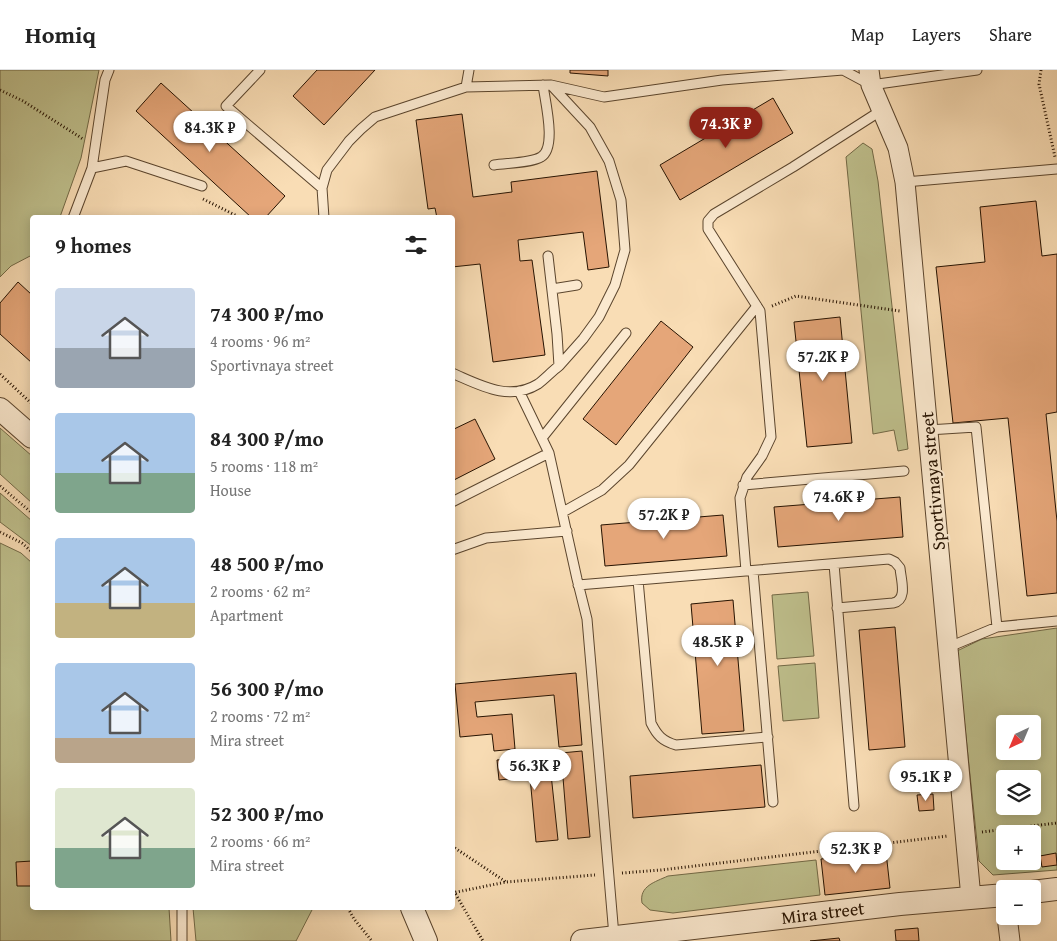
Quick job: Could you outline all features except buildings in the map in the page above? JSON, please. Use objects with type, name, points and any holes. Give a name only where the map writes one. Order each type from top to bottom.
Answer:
[{"type":"street","name":"Sportivnaya street","points":[[870,78],[898,148],[905,182],[971,898]]},
{"type":"street","points":[[0,409],[30,436]]},
{"type":"street","points":[[1041,891],[1057,889]]},
{"type":"street","name":"Mira street","points":[[582,941],[900,904],[996,896]]},
{"type":"street","points":[[413,910],[426,941]]},
{"type":"street","points":[[1008,925],[1010,941]]},
{"type":"lane","points":[[74,215],[92,168],[105,80],[109,70]]},
{"type":"lane","points":[[260,70],[226,106],[322,188]]},
{"type":"lane","points":[[466,87],[469,70]]},
{"type":"lane","points":[[324,215],[322,188],[327,170],[349,141],[375,117],[466,87],[547,85],[604,97],[722,80],[842,70],[870,78],[977,70]]},
{"type":"lane","points":[[494,165],[535,160],[543,157],[548,150],[550,140],[547,85]]},
{"type":"lane","points":[[455,374],[499,392],[519,391],[537,384],[559,366],[583,339],[616,285],[625,250],[621,200],[609,161],[590,127],[547,85]]},
{"type":"lane","points":[[773,802],[750,571],[740,498],[747,476],[767,448],[771,437],[758,309],[708,229],[708,221],[710,217],[882,110]]},
{"type":"lane","points":[[92,168],[126,161],[202,186]]},
{"type":"lane","points":[[905,182],[1057,168]]},
{"type":"lane","points":[[548,256],[559,366]]},
{"type":"lane","points":[[552,289],[577,285]]},
{"type":"lane","points":[[563,512],[602,490],[629,465],[758,309]]},
{"type":"lane","points":[[542,438],[626,333]]},
{"type":"lane","points":[[519,391],[549,453],[588,626],[614,937]]},
{"type":"lane","points":[[928,430],[976,427],[996,626]]},
{"type":"lane","points":[[455,500],[549,453]]},
{"type":"lane","points":[[743,485],[904,471]]},
{"type":"lane","points":[[455,549],[486,538],[567,531]]},
{"type":"lane","points":[[578,585],[892,560],[900,568],[902,595],[897,602],[838,608]]},
{"type":"lane","points":[[834,564],[854,806]]},
{"type":"lane","points":[[638,580],[650,722],[656,733],[668,743],[676,745],[768,737]]},
{"type":"lane","points":[[948,647],[996,626],[1057,621]]},
{"type":"lane","points":[[182,910],[182,941]]},
{"type":"path","points":[[1041,70],[1039,84],[1057,168]]},
{"type":"path","points":[[0,90],[23,101],[95,146]]},
{"type":"path","points":[[758,309],[796,296],[917,314]]},
{"type":"path","points":[[0,374],[30,402]]},
{"type":"path","points":[[0,486],[30,511]]},
{"type":"path","points":[[0,532],[22,543],[30,550]]},
{"type":"path","points":[[455,893],[506,882],[661,870],[1057,823]]},
{"type":"path","points":[[455,848],[506,882]]},
{"type":"path","points":[[455,895],[483,941]]},
{"type":"path","points":[[349,910],[372,941]]},
{"type":"green space","points":[[0,70],[99,70],[81,158],[61,215],[30,215],[30,256],[11,266],[0,277]]},
{"type":"green space","points":[[863,143],[872,149],[878,181],[908,449],[898,451],[894,430],[873,434],[846,157]]},
{"type":"green space","points":[[0,428],[30,454],[30,501],[0,474]]},
{"type":"green space","points":[[0,493],[30,519],[30,544],[0,522]]},
{"type":"green space","points":[[0,543],[21,553],[30,561],[30,910],[169,910],[171,941],[0,941]]},
{"type":"green space","points":[[808,592],[814,656],[777,659],[772,595]]},
{"type":"green space","points":[[1057,628],[1057,870],[993,875],[979,861],[957,651],[982,639]]},
{"type":"green space","points":[[815,663],[819,718],[783,721],[778,666]]},
{"type":"green space","points":[[816,860],[820,895],[673,913],[650,910],[642,903],[645,889],[649,885],[668,876]]},
{"type":"green space","points":[[193,910],[312,910],[296,941],[196,941]]}]
